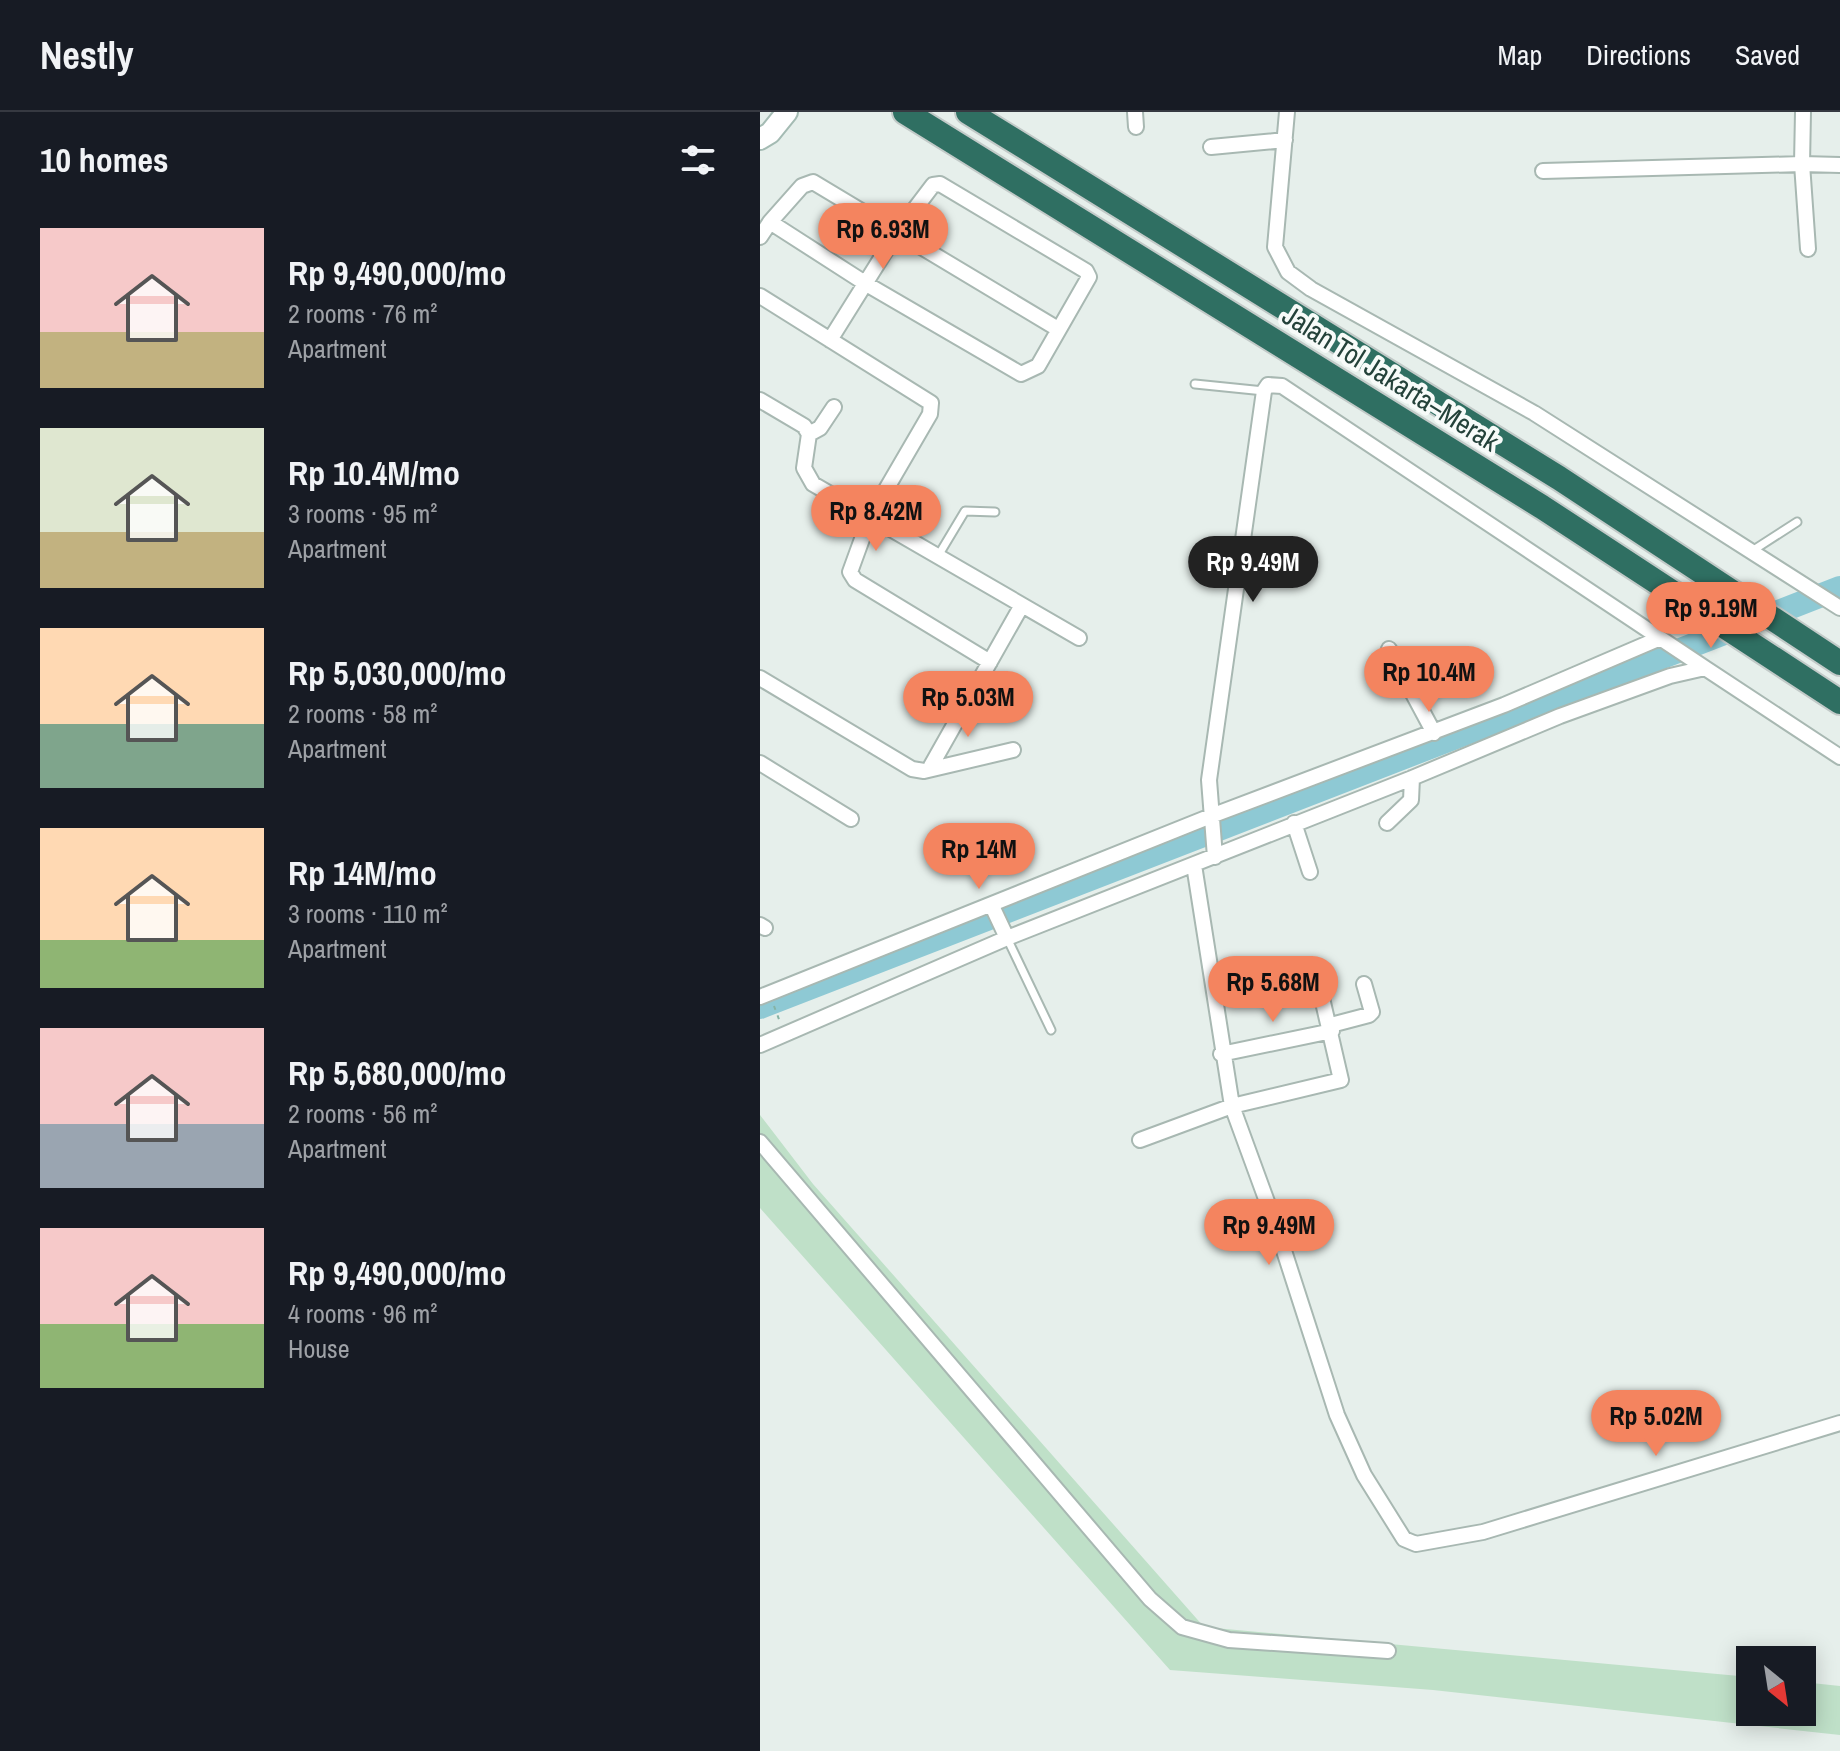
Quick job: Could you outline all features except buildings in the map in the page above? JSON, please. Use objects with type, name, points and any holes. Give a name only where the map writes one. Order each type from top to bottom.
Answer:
[{"type":"highway","name":"Jalan Tol Jakarta–Merak","points":[[905,112],[1542,507],[1840,702]]},
{"type":"highway","name":"Jalan Tol Jakarta–Merak","points":[[968,112],[1559,478],[1830,657]]},
{"type":"main road","points":[[760,139],[770,133],[787,112]]},
{"type":"street","points":[[1287,112],[1275,247],[1288,272],[1311,289],[1534,413],[1840,608]]},
{"type":"street","points":[[1803,112],[1802,164],[1808,249]]},
{"type":"street","points":[[1211,147],[1285,140]]},
{"type":"street","points":[[1543,171],[1840,165]]},
{"type":"street","points":[[760,237],[770,222],[810,182],[898,231],[1058,329]]},
{"type":"street","points":[[770,222],[868,285],[1021,374],[1038,366],[1087,285],[1086,271],[940,184],[928,190],[898,231],[868,285],[830,340]]},
{"type":"street","points":[[760,296],[931,403],[930,414],[870,517],[850,572],[855,580],[990,662]]},
{"type":"street","points":[[1214,854],[1209,780],[1264,391],[1268,385],[1282,386],[1840,757]]},
{"type":"street","points":[[760,400],[804,426],[809,434],[804,468],[813,484],[1079,638]]},
{"type":"street","points":[[809,434],[820,428],[834,407]]},
{"type":"street","points":[[931,766],[1022,605]]},
{"type":"street","points":[[766,998],[994,909],[1211,816],[1434,733],[1664,642]]},
{"type":"street","points":[[1389,649],[1434,733]]},
{"type":"street","points":[[760,1045],[1005,934],[1194,865],[1214,854],[1412,778],[1560,716],[1701,665]]},
{"type":"street","points":[[760,678],[912,769],[924,771],[931,766],[1013,750]]},
{"type":"street","points":[[760,763],[851,819]]},
{"type":"street","points":[[1387,823],[1411,800],[1412,778]]},
{"type":"street","points":[[1294,823],[1310,872]]},
{"type":"street","points":[[1194,865],[1221,1054],[1232,1106],[1277,1229],[1337,1415],[1364,1475],[1399,1533],[1416,1544],[1483,1532],[1840,1423]]},
{"type":"street","points":[[994,909],[1005,934]]},
{"type":"street","points":[[1221,1054],[1332,1028],[1369,1015],[1372,1012],[1364,984]]},
{"type":"street","points":[[1140,1140],[1232,1106],[1341,1080],[1332,1028],[1322,998]]},
{"type":"street","points":[[760,1142],[1150,1599],[1182,1627],[1229,1640],[1388,1651]]},
{"type":"lane","points":[[1195,384],[1264,391]]},
{"type":"lane","points":[[938,556],[965,511],[995,512]]},
{"type":"lane","points":[[1752,551],[1797,522]]},
{"type":"lane","points":[[1005,934],[1051,1030]]},
{"type":"path","points":[[766,998],[781,1023]]},
{"type":"green space","points":[[760,1115],[813,1184],[1204,1627],[1736,1676],[1736,1724],[1433,1690],[1170,1670],[760,1208]]},
{"type":"green space","points":[[1816,1683],[1840,1686],[1840,1735],[1759,1726],[1816,1726]]},
{"type":"waterway","points":[[760,1007],[1840,588]]}]
